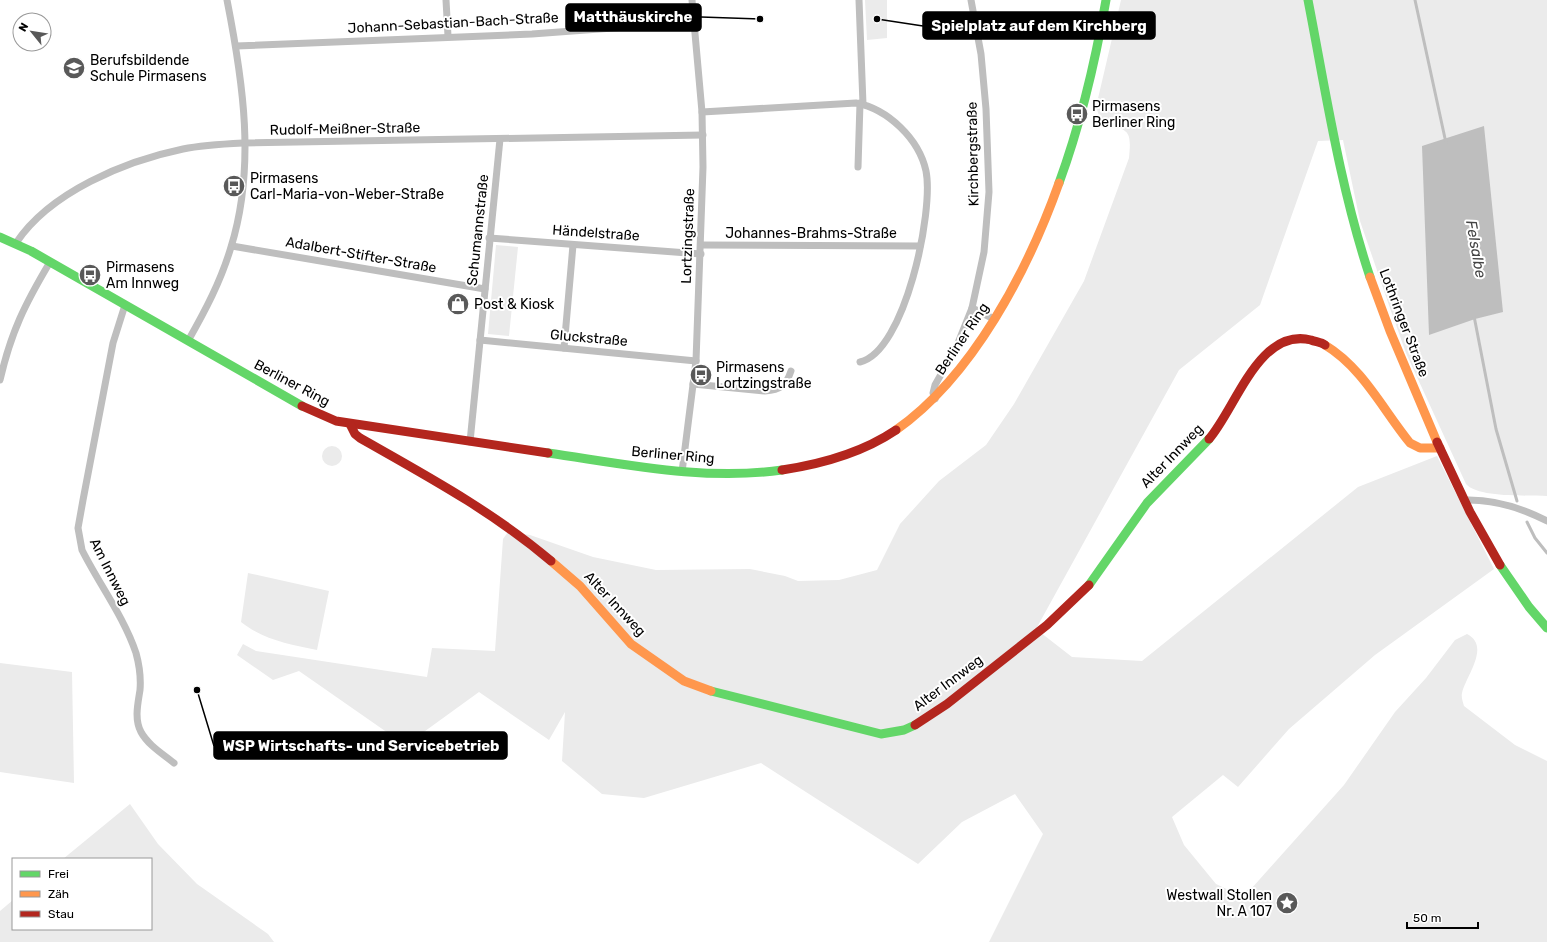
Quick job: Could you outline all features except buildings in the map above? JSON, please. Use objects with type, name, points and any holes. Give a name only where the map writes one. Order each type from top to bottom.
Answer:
[{"type":"street","points":[[188,341],[218,284],[232,246],[240,208],[244,143],[244,112],[236,46],[228,0]]},
{"type":"street","name":"Lortzingstraße","points":[[682,472],[696,361],[701,254],[703,135],[692,0]]},
{"type":"street","points":[[858,167],[861,104],[859,0]]},
{"type":"street","name":"Kirchbergstraße","points":[[935,400],[933,393],[935,385],[956,348],[972,308],[984,252],[989,165],[984,79],[978,33],[971,0]]},
{"type":"street","name":"Berliner Ring","points":[[0,237],[16,243],[50,262],[307,409],[322,416],[350,424],[682,472],[713,474],[765,472],[787,470],[830,461],[868,446],[890,434],[912,419],[935,400],[962,369],[994,318],[1036,242],[1061,181],[1084,110],[1099,46],[1106,0]]},
{"type":"street","name":"Lothringer Straße","points":[[1308,0],[1349,204],[1359,244],[1398,352],[1464,500],[1506,574],[1523,599],[1547,628]]},
{"type":"street","points":[[448,1],[448,36]]},
{"type":"street","name":"Johann-Sebastian-Bach-Straße","points":[[236,46],[448,36],[532,34],[694,22]]},
{"type":"street","points":[[702,112],[844,102],[861,104],[878,111],[901,128],[910,139],[922,159],[927,184],[927,200],[912,284],[892,330],[880,350],[867,361],[860,362]]},
{"type":"street","name":"Rudolf-Meißner-Straße","points":[[16,243],[30,224],[52,206],[84,185],[118,169],[185,149],[244,143],[703,135]]},
{"type":"street","name":"Schumannstraße","points":[[470,442],[500,139]]},
{"type":"street","name":"Händelstraße","points":[[489,238],[701,254]]},
{"type":"street","points":[[564,348],[573,245]]},
{"type":"street","name":"Johannes-Brahms-Straße","points":[[701,245],[920,246]]},
{"type":"street","name":"Adalbert-Stifter-Straße","points":[[232,246],[485,289]]},
{"type":"street","points":[[0,380],[10,341],[18,318],[50,262]]},
{"type":"street","name":"Am Innweg","points":[[125,305],[113,343],[78,535],[82,550],[130,638],[136,655],[139,669],[140,688],[137,721],[140,731],[155,747],[174,763]]},
{"type":"street","points":[[972,308],[994,318]]},
{"type":"street","name":"Alter Innweg","points":[[350,424],[355,434],[360,438],[478,506],[520,535],[580,586],[616,629],[632,644],[684,681],[716,693],[882,734],[898,732],[910,727],[943,708],[1048,625],[1084,591],[1102,570],[1156,491],[1205,444],[1218,428],[1250,376],[1267,353],[1280,342],[1308,339],[1338,354],[1353,367],[1410,443],[1420,448],[1440,448]]},
{"type":"street","name":"Gluckstraße","points":[[480,340],[696,361]]},
{"type":"street","points":[[693,384],[765,392],[776,391],[782,388],[788,381],[791,371]]},
{"type":"street","points":[[1464,500],[1476,499],[1507,506],[1547,521]]},
{"type":"shaded area","points":[[865,0],[887,0],[887,38],[867,40]]},
{"type":"shaded area","points":[[1121,0],[1547,0],[1547,496],[1492,494],[1481,492],[1466,484],[1406,353],[1360,221],[1343,140],[1318,141],[1260,305],[1179,370],[1036,629],[1072,657],[1142,661],[1358,487],[1437,456],[1494,569],[1375,655],[1289,729],[1238,787],[1223,775],[1172,817],[1184,845],[1216,884],[1235,893],[1251,889],[1344,785],[1395,712],[1426,678],[1455,640],[1467,634],[1474,639],[1477,646],[1477,653],[1472,670],[1462,693],[1464,706],[1515,745],[1547,761],[1547,942],[989,942],[1043,834],[1015,794],[962,822],[918,864],[761,763],[644,798],[602,794],[562,761],[565,712],[549,740],[479,692],[421,734],[402,738],[388,733],[299,671],[273,680],[237,655],[243,644],[256,651],[427,677],[432,648],[495,651],[503,539],[508,532],[530,535],[593,557],[656,570],[750,569],[785,576],[798,581],[839,580],[877,570],[900,524],[939,481],[986,445],[1014,404],[1084,281],[1129,158],[1129,136],[1123,129],[1101,121],[1096,107]]},
{"type":"shaded area","points":[[496,245],[518,247],[509,336],[488,334]]},
{"type":"shaded area","points":[[332,446],[339,449],[342,456],[339,463],[332,466],[325,463],[322,456],[325,449]]},
{"type":"shaded area","points":[[248,573],[329,591],[317,650],[268,637],[241,622]]},
{"type":"shaded area","points":[[0,663],[72,672],[74,783],[0,772]]},
{"type":"shaded area","points":[[130,804],[158,844],[197,884],[268,934],[274,942],[0,942],[0,911],[12,901],[12,930],[152,930],[152,858],[64,858]]},
{"type":"water","points":[[1484,126],[1503,312],[1475,319],[1429,335],[1422,146]]},
{"type":"waterway","name":"Felsalbe","points":[[1415,0],[1446,143]]},
{"type":"waterway","name":"Felsalbe","points":[[1474,316],[1496,429],[1517,501]]},
{"type":"waterway","name":"Felsalbe","points":[[1527,522],[1535,538],[1547,553]]},
{"type":"traffic: fast","points":[[1059,183],[1087,93],[1106,0]]},
{"type":"traffic: fast","points":[[1308,0],[1342,174],[1359,243],[1370,277]]},
{"type":"traffic: fast","points":[[0,237],[31,251],[302,406]]},
{"type":"traffic: fast","points":[[1089,585],[1147,503],[1209,439]]},
{"type":"traffic: fast","points":[[548,453],[665,470],[723,474],[782,470]]},
{"type":"traffic: fast","points":[[1500,565],[1529,607],[1547,628]]},
{"type":"traffic: fast","points":[[711,691],[881,734],[904,730],[915,725]]},
{"type":"traffic: slow","points":[[896,430],[924,407],[950,381],[995,319],[1031,251],[1059,183]]},
{"type":"traffic: slow","points":[[1370,277],[1390,331],[1437,442]]},
{"type":"traffic: slow","points":[[1325,345],[1351,365],[1372,390],[1410,443],[1420,448],[1440,448]]},
{"type":"traffic: slow","points":[[551,561],[580,586],[631,644],[684,681],[711,691]]},
{"type":"traffic: jam","points":[[1209,439],[1239,391],[1263,357],[1277,346],[1293,339],[1311,340],[1325,345]]},
{"type":"traffic: jam","points":[[302,406],[336,421],[548,453]]},
{"type":"traffic: jam","points":[[350,424],[355,434],[360,438],[434,480],[482,510],[506,526],[551,561]]},
{"type":"traffic: jam","points":[[782,470],[827,461],[856,451],[896,430]]},
{"type":"traffic: jam","points":[[1437,442],[1470,512],[1500,565]]},
{"type":"traffic: jam","points":[[915,725],[947,704],[1047,625],[1089,585]]},
{"type":"place","name":"Matthäuskirche","points":[[760,19]]},
{"type":"place","name":"Spielplatz auf dem Kirchberg","points":[[877,19]]},
{"type":"place","name":"Berufsbildende Schule Pirmasens","points":[[74,68]]},
{"type":"place","name":"Pirmasens Berliner Ring","points":[[1077,114]]},
{"type":"place","name":"Pirmasens Carl-Maria-von-Weber-Straße","points":[[234,186]]},
{"type":"place","name":"Pirmasens Am Innweg","points":[[90,275]]},
{"type":"place","name":"Post & Kiosk","points":[[458,304]]},
{"type":"place","name":"Pirmasens Lortzingstraße","points":[[701,375]]},
{"type":"place","name":"WSP Wirtschafts- und Servicebetrieb","points":[[197,690]]},
{"type":"place","name":"Westwall Stollen Nr. A 107","points":[[1287,903]]}]
